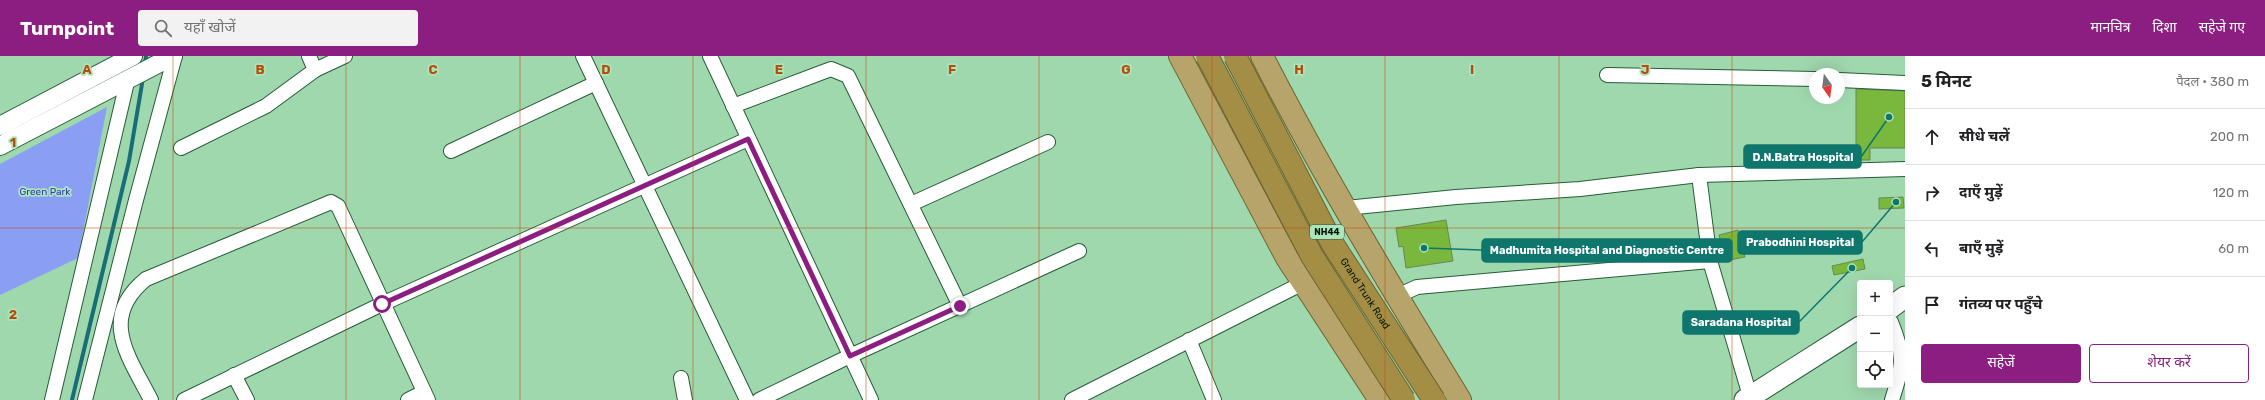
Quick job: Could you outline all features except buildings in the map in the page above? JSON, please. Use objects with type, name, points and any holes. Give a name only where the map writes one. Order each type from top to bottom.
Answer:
[{"type":"highway","points":[[1180,56],[1287,258],[1380,400]]},
{"type":"highway","name":"NH44","points":[[1207,56],[1312,256],[1404,400]]},
{"type":"highway","name":"Grand Trunk Road","points":[[1235,56],[1332,243],[1434,400]]},
{"type":"highway","points":[[1262,56],[1307,142],[1460,400]]},
{"type":"highway","points":[[1246,181],[1307,142]]},
{"type":"main road","points":[[1894,316],[1905,297]]},
{"type":"main road","points":[[1754,399],[1857,329]]},
{"type":"main road","points":[[1754,399],[1857,343]]},
{"type":"street","points":[[309,56],[315,70]]},
{"type":"street","points":[[181,148],[266,106],[315,70],[345,56]]},
{"type":"street","points":[[583,56],[643,186],[747,400]]},
{"type":"street","points":[[710,56],[871,400]]},
{"type":"street","points":[[0,126],[132,57]]},
{"type":"street","points":[[0,146],[48,122],[128,78],[171,57]]},
{"type":"street","points":[[85,400],[171,57]]},
{"type":"street","points":[[734,106],[831,69],[848,76],[960,306]]},
{"type":"street","points":[[1607,75],[1809,79]]},
{"type":"street","points":[[52,400],[128,78]]},
{"type":"street","points":[[1845,80],[1905,83]]},
{"type":"street","points":[[451,151],[596,83]]},
{"type":"street","points":[[184,400],[382,304],[748,139]]},
{"type":"street","points":[[911,204],[1048,142]]},
{"type":"street","points":[[1346,208],[1456,197],[1580,189],[1699,175],[1905,169]]},
{"type":"street","points":[[1699,175],[1710,261],[1754,399]]},
{"type":"street","points":[[151,400],[127,352],[122,335],[120,320],[124,306],[133,290],[146,280],[331,202],[338,206],[382,304],[426,396],[408,400]]},
{"type":"street","points":[[759,400],[850,356],[1079,251]]},
{"type":"street","points":[[1397,296],[1417,287],[1710,261]]},
{"type":"street","points":[[1072,400],[1087,397],[1189,340],[1303,283]]},
{"type":"street","points":[[1892,400],[1902,369],[1902,357],[1894,316]]},
{"type":"street","points":[[1189,340],[1214,400]]},
{"type":"street","points":[[234,375],[247,400]]},
{"type":"street","points":[[681,378],[685,400]]},
{"type":"green space","name":"Green Park","points":[[107,107],[78,258],[0,295],[0,164]]},
{"type":"waterway","points":[[145,64],[146,56]]},
{"type":"waterway","points":[[72,400],[129,161],[143,78]]},
{"type":"place","name":"D.N.Batra Hospital","points":[[1889,117]]},
{"type":"place","name":"Prabodhini Hospital","points":[[1896,202]]},
{"type":"place","name":"Madhumita Hospital and Diagnostic Centre","points":[[1424,248]]},
{"type":"place","name":"Saradana Hospital","points":[[1852,268]]},
{"type":"route","points":[[382,304],[748,139],[850,356],[960,306]]}]
